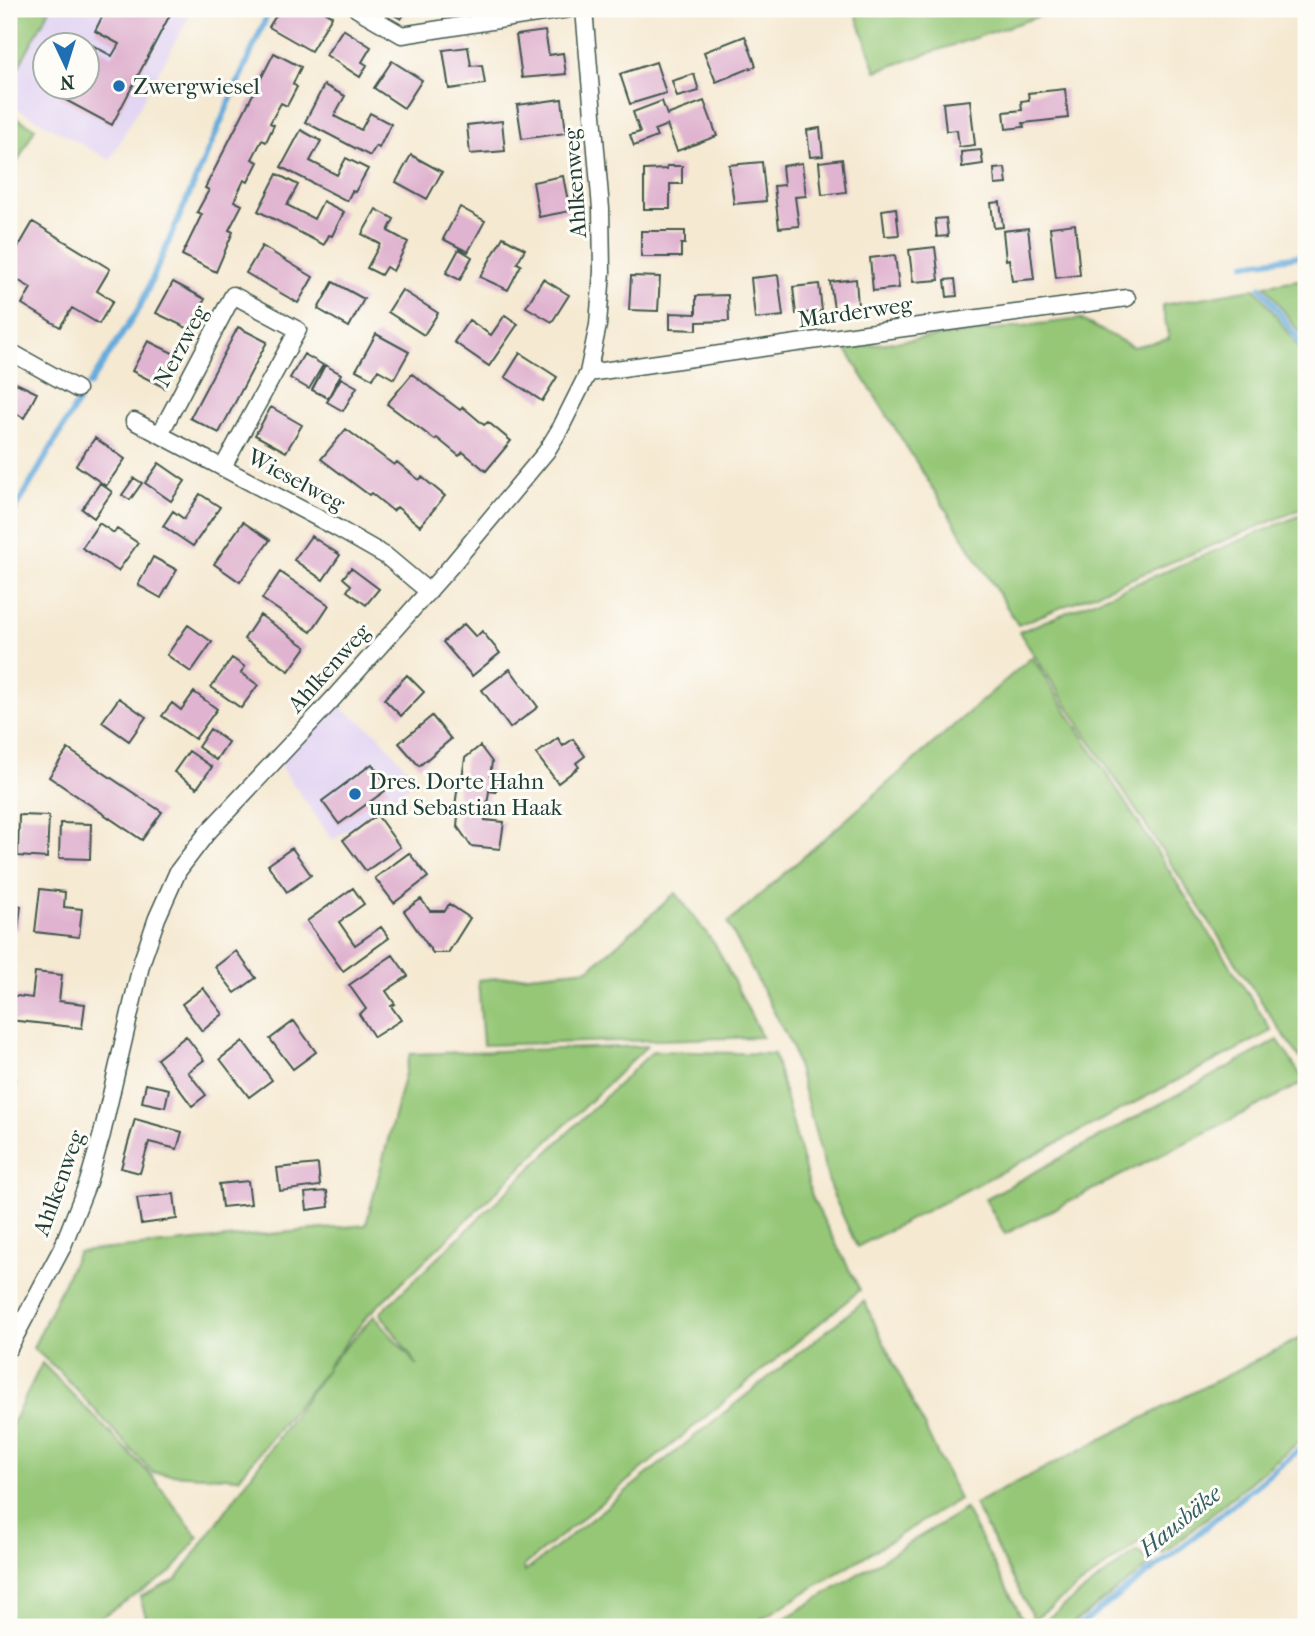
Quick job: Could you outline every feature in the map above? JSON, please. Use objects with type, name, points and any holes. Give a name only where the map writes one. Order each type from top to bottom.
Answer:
[{"type":"street","points":[[356,9],[402,35],[569,9]]},
{"type":"street","name":"Ahlkenweg","points":[[9,1348],[62,1248],[88,1182],[102,1134],[142,961],[178,871],[207,834],[429,592],[545,452],[561,429],[588,373],[598,325],[603,271],[601,209],[584,9]]},
{"type":"street","name":"Nerzweg","points":[[160,434],[233,295],[298,330],[223,467]]},
{"type":"street","name":"Marderweg","points":[[588,373],[1127,298]]},
{"type":"street","points":[[9,351],[77,388]]},
{"type":"street","name":"Wieselweg","points":[[134,421],[386,556],[429,592]]},
{"type":"shaded area","name":"Zwergwiesel","points":[[50,9],[178,9],[190,15],[110,160],[9,104],[9,84],[32,42],[32,102],[102,102],[102,32],[37,32]]},
{"type":"shaded area","points":[[331,701],[378,734],[417,781],[333,840],[276,760]]},
{"type":"green space","points":[[9,9],[50,9],[37,32],[32,32],[32,42],[9,84]]},
{"type":"green space","points":[[854,9],[1061,9],[876,71]]},
{"type":"green space","points":[[9,114],[35,128],[9,178]]},
{"type":"green space","points":[[1306,279],[1306,342],[1265,285]]},
{"type":"green space","points":[[1256,288],[1306,358],[1306,507],[1018,625],[845,348],[1080,319],[1133,347],[1169,339],[1162,305]]},
{"type":"green space","points":[[1306,513],[1306,1066],[1019,632]]},
{"type":"green space","points":[[1032,657],[1272,1031],[857,1247],[831,1190],[792,1047],[728,923]]},
{"type":"green space","points":[[676,893],[716,946],[762,1037],[483,1045],[478,980],[589,969]]},
{"type":"green space","points":[[1278,1040],[1305,1082],[1005,1234],[985,1199]]},
{"type":"green space","points":[[647,1046],[368,1315],[326,1368],[374,1316],[418,1366],[380,1313],[653,1051],[774,1054],[813,1200],[860,1290],[524,1566],[525,1572],[864,1301],[959,1499],[748,1627],[149,1627],[140,1597],[177,1579],[327,1369],[239,1478],[153,1473],[58,1370],[33,1348],[78,1252],[366,1225],[410,1054]]},
{"type":"green space","points":[[1306,1335],[1306,1436],[1163,1554],[1145,1538],[1034,1619],[974,1504]]},
{"type":"green space","points":[[42,1363],[151,1475],[198,1537],[172,1572],[85,1627],[9,1627],[9,1593],[15,1588],[9,1580],[9,1430]]},
{"type":"green space","points":[[965,1509],[1027,1627],[771,1627]]},
{"type":"green space","points":[[1137,1551],[1152,1564],[1068,1627],[1036,1627]]},
{"type":"building","points":[[106,9],[173,9],[112,125],[69,102],[102,102],[102,51],[112,56],[119,44],[102,35],[102,32],[95,31]]},
{"type":"building","points":[[280,9],[320,9],[332,16],[311,51],[269,27]]},
{"type":"building","points":[[384,9],[408,9],[401,19]]},
{"type":"building","points":[[343,29],[371,47],[362,62],[367,65],[360,77],[326,55]]},
{"type":"building","points":[[545,31],[549,55],[563,53],[566,74],[522,78],[516,35]]},
{"type":"building","points":[[745,36],[756,66],[716,82],[704,52]]},
{"type":"building","points":[[468,47],[471,66],[482,65],[485,84],[449,89],[443,50]]},
{"type":"building","points":[[274,53],[301,67],[293,84],[297,87],[287,106],[281,103],[270,123],[274,125],[266,142],[262,140],[252,159],[258,162],[248,182],[244,180],[234,201],[242,205],[229,230],[233,232],[216,272],[182,255],[202,214],[197,212],[209,190],[205,188]]},
{"type":"building","points":[[392,61],[422,80],[404,108],[374,88]]},
{"type":"building","points":[[656,62],[666,93],[630,104],[620,74]]},
{"type":"building","points":[[694,74],[699,91],[677,97],[672,81]]},
{"type":"building","points":[[324,85],[345,96],[334,116],[361,130],[370,113],[391,124],[379,148],[376,146],[370,156],[305,122]]},
{"type":"building","points":[[1065,89],[1068,118],[1023,123],[1024,127],[1006,129],[1004,112],[1022,110],[1021,101],[1029,100],[1028,93]]},
{"type":"building","points":[[562,99],[566,133],[522,139],[517,105]]},
{"type":"building","points":[[970,100],[975,145],[959,147],[957,130],[946,131],[943,103]]},
{"type":"building","points":[[662,101],[667,115],[704,101],[717,136],[677,151],[667,125],[654,130],[657,137],[634,146],[630,135],[640,132],[633,112]]},
{"type":"building","points":[[502,121],[505,151],[470,154],[467,125]]},
{"type":"building","points":[[820,128],[823,156],[810,157],[807,130]]},
{"type":"building","points":[[301,130],[321,141],[310,161],[337,175],[346,158],[368,169],[347,201],[281,167]]},
{"type":"building","points":[[981,150],[983,164],[962,167],[961,152]]},
{"type":"building","points":[[411,155],[442,172],[427,199],[396,182]]},
{"type":"building","points":[[842,159],[846,192],[822,195],[819,162]]},
{"type":"building","points":[[762,162],[766,201],[734,204],[729,165]]},
{"type":"building","points":[[802,163],[806,196],[795,197],[799,226],[779,228],[774,186],[784,185],[782,166]]},
{"type":"building","points":[[667,166],[682,166],[682,184],[670,184],[670,209],[644,209],[644,170],[667,169]]},
{"type":"building","points":[[1005,168],[1007,184],[995,185],[994,169]]},
{"type":"building","points":[[277,174],[298,185],[287,205],[314,219],[323,201],[344,212],[332,236],[329,235],[324,245],[258,211]]},
{"type":"building","points":[[563,176],[570,211],[539,217],[533,182]]},
{"type":"building","points":[[1000,202],[1003,227],[994,228],[991,203]]},
{"type":"building","points":[[460,207],[485,221],[468,252],[443,239]]},
{"type":"building","points":[[896,208],[899,235],[885,236],[882,210]]},
{"type":"building","points":[[376,209],[394,219],[388,231],[408,242],[393,271],[386,267],[381,275],[367,268],[380,244],[362,234]]},
{"type":"building","points":[[946,218],[948,236],[937,237],[935,219]]},
{"type":"building","points":[[33,222],[110,269],[97,291],[113,301],[99,324],[72,308],[60,327],[22,304],[31,288],[9,275],[9,263]]},
{"type":"building","points":[[1075,224],[1080,275],[1056,278],[1050,227]]},
{"type":"building","points":[[1028,228],[1034,279],[1012,281],[1009,259],[1006,260],[1003,231]]},
{"type":"building","points":[[641,231],[685,231],[681,257],[641,257]]},
{"type":"building","points":[[503,237],[525,249],[517,263],[521,265],[508,290],[480,277]]},
{"type":"building","points":[[262,246],[313,277],[298,303],[246,273]]},
{"type":"building","points":[[935,247],[939,280],[913,282],[909,250]]},
{"type":"building","points":[[459,249],[472,257],[460,280],[446,273]]},
{"type":"building","points":[[895,255],[899,288],[873,291],[870,258]]},
{"type":"building","points":[[778,275],[783,316],[755,319],[751,278]]},
{"type":"building","points":[[631,276],[660,277],[658,311],[629,310]]},
{"type":"building","points":[[543,279],[569,295],[552,322],[526,307]]},
{"type":"building","points":[[856,279],[858,306],[834,309],[830,282]]},
{"type":"building","points":[[955,279],[957,296],[947,297],[945,280]]},
{"type":"building","points":[[173,282],[205,299],[189,329],[156,313]]},
{"type":"building","points":[[333,282],[364,299],[349,327],[318,309]]},
{"type":"building","points":[[819,284],[822,311],[796,314],[793,287]]},
{"type":"building","points":[[402,290],[438,313],[424,335],[388,312]]},
{"type":"building","points":[[728,295],[729,321],[697,322],[697,330],[670,329],[670,313],[696,314],[696,296]]},
{"type":"building","points":[[505,315],[518,324],[489,366],[454,342],[469,320],[491,335]]},
{"type":"building","points":[[238,327],[267,342],[219,433],[190,418]]},
{"type":"building","points":[[376,334],[409,352],[394,379],[378,370],[373,379],[356,370]]},
{"type":"building","points":[[148,341],[181,357],[165,388],[132,371]]},
{"type":"building","points":[[520,353],[557,377],[542,401],[505,377]]},
{"type":"building","points":[[304,354],[323,365],[309,389],[290,378]]},
{"type":"building","points":[[325,365],[341,374],[328,398],[312,390]]},
{"type":"building","points":[[412,374],[460,410],[463,407],[484,425],[488,422],[511,441],[486,471],[463,452],[459,456],[437,438],[435,440],[387,404]]},
{"type":"building","points":[[341,378],[357,387],[343,411],[327,402]]},
{"type":"building","points":[[16,383],[37,393],[24,418],[9,410],[9,398]]},
{"type":"building","points":[[271,407],[302,425],[286,452],[255,435]]},
{"type":"building","points":[[346,429],[394,465],[397,462],[419,480],[422,477],[445,496],[420,526],[397,507],[393,511],[371,493],[369,495],[321,459]]},
{"type":"building","points":[[95,438],[125,459],[106,486],[76,465]]},
{"type":"building","points":[[159,463],[185,481],[171,501],[145,483]]},
{"type":"building","points":[[134,478],[142,483],[130,500],[122,495]]},
{"type":"building","points":[[100,483],[112,492],[94,518],[82,509]]},
{"type":"building","points":[[200,494],[220,507],[193,546],[163,526],[173,511],[184,519]]},
{"type":"building","points":[[243,522],[270,540],[240,582],[214,564]]},
{"type":"building","points":[[99,523],[114,533],[117,529],[138,543],[118,571],[82,548]]},
{"type":"building","points":[[311,536],[340,555],[323,580],[294,560]]},
{"type":"building","points":[[153,557],[177,570],[161,598],[138,585]]},
{"type":"building","points":[[351,568],[379,589],[366,605],[347,591],[351,585],[343,578]]},
{"type":"building","points":[[280,572],[329,605],[311,632],[262,599]]},
{"type":"building","points":[[260,615],[306,647],[289,671],[244,639]]},
{"type":"building","points":[[464,624],[476,637],[482,631],[500,653],[472,676],[443,642]]},
{"type":"building","points":[[188,625],[212,642],[191,672],[167,655]]},
{"type":"building","points":[[232,658],[245,667],[241,673],[258,685],[241,708],[211,687]]},
{"type":"building","points":[[510,669],[538,707],[510,728],[482,690]]},
{"type":"building","points":[[407,675],[424,692],[401,716],[384,699]]},
{"type":"building","points":[[194,692],[217,709],[195,739],[162,716],[172,703],[181,710]]},
{"type":"building","points":[[119,698],[146,717],[129,741],[102,722]]},
{"type":"building","points":[[432,716],[451,739],[419,766],[399,743]]},
{"type":"building","points":[[210,729],[228,742],[216,760],[198,747]]},
{"type":"building","points":[[558,738],[563,746],[573,739],[585,756],[576,763],[579,767],[558,783],[536,754]]},
{"type":"building","points":[[480,746],[492,762],[490,776],[498,777],[496,792],[489,791],[485,820],[504,822],[500,849],[471,846],[457,826],[459,806],[455,806],[465,758]]},
{"type":"building","points":[[68,749],[162,812],[142,840],[49,777]]},
{"type":"building","points":[[189,751],[212,767],[197,788],[174,772]]},
{"type":"building","name":"Dres. Dorte Hahn und Sebastian Haak","points":[[372,764],[389,788],[339,824],[322,801]]},
{"type":"building","points":[[19,815],[49,816],[47,858],[18,856]]},
{"type":"building","points":[[377,815],[400,847],[366,871],[343,840]]},
{"type":"building","points":[[60,823],[91,824],[90,859],[59,858]]},
{"type":"building","points":[[292,848],[311,875],[287,892],[268,865]]},
{"type":"building","points":[[409,853],[428,877],[394,903],[375,878]]},
{"type":"building","points":[[353,888],[364,904],[339,922],[355,945],[381,927],[389,938],[343,971],[307,921]]},
{"type":"building","points":[[40,889],[65,892],[64,907],[82,909],[79,937],[35,932]]},
{"type":"building","points":[[421,899],[430,911],[445,911],[449,904],[470,918],[448,953],[433,953],[404,911]]},
{"type":"building","points":[[9,905],[21,906],[18,930],[9,929]]},
{"type":"building","points":[[236,951],[256,978],[235,993],[215,967]]},
{"type":"building","points":[[393,955],[408,976],[386,991],[395,1004],[391,1006],[401,1020],[374,1037],[359,1014],[366,1009],[349,985]]},
{"type":"building","points":[[35,972],[62,975],[59,1001],[85,1004],[82,1028],[9,1020],[9,995],[32,998]]},
{"type":"building","points":[[203,988],[223,1014],[202,1031],[182,1004]]},
{"type":"building","points":[[294,1021],[316,1052],[293,1069],[270,1039]]},
{"type":"building","points":[[186,1036],[204,1060],[188,1072],[206,1095],[192,1106],[157,1059]]},
{"type":"building","points":[[243,1041],[272,1080],[249,1097],[220,1059]]},
{"type":"building","points":[[9,1076],[15,1077],[11,1112],[9,1112]]},
{"type":"building","points":[[146,1084],[169,1089],[165,1107],[142,1102]]},
{"type":"building","points":[[135,1119],[182,1132],[177,1149],[149,1142],[140,1173],[121,1168]]},
{"type":"building","points":[[318,1164],[320,1186],[280,1191],[277,1168]]},
{"type":"building","points":[[248,1181],[251,1204],[222,1207],[219,1184]]},
{"type":"building","points":[[327,1191],[329,1207],[307,1210],[305,1193]]},
{"type":"building","points":[[174,1194],[177,1219],[141,1224],[137,1198]]},
{"type":"waterway","points":[[89,385],[140,307],[270,9]]},
{"type":"waterway","points":[[1245,264],[1306,255]]},
{"type":"waterway","points":[[1261,287],[1306,351]]},
{"type":"waterway","points":[[9,520],[78,402]]},
{"type":"waterway","name":"Hausbäke","points":[[1077,1627],[1173,1554],[1306,1444]]},
{"type":"place","name":"Zwergwiesel","points":[[119,86]]},
{"type":"place","name":"Dres. Dorte Hahn und Sebastian Haak","points":[[355,794]]}]
